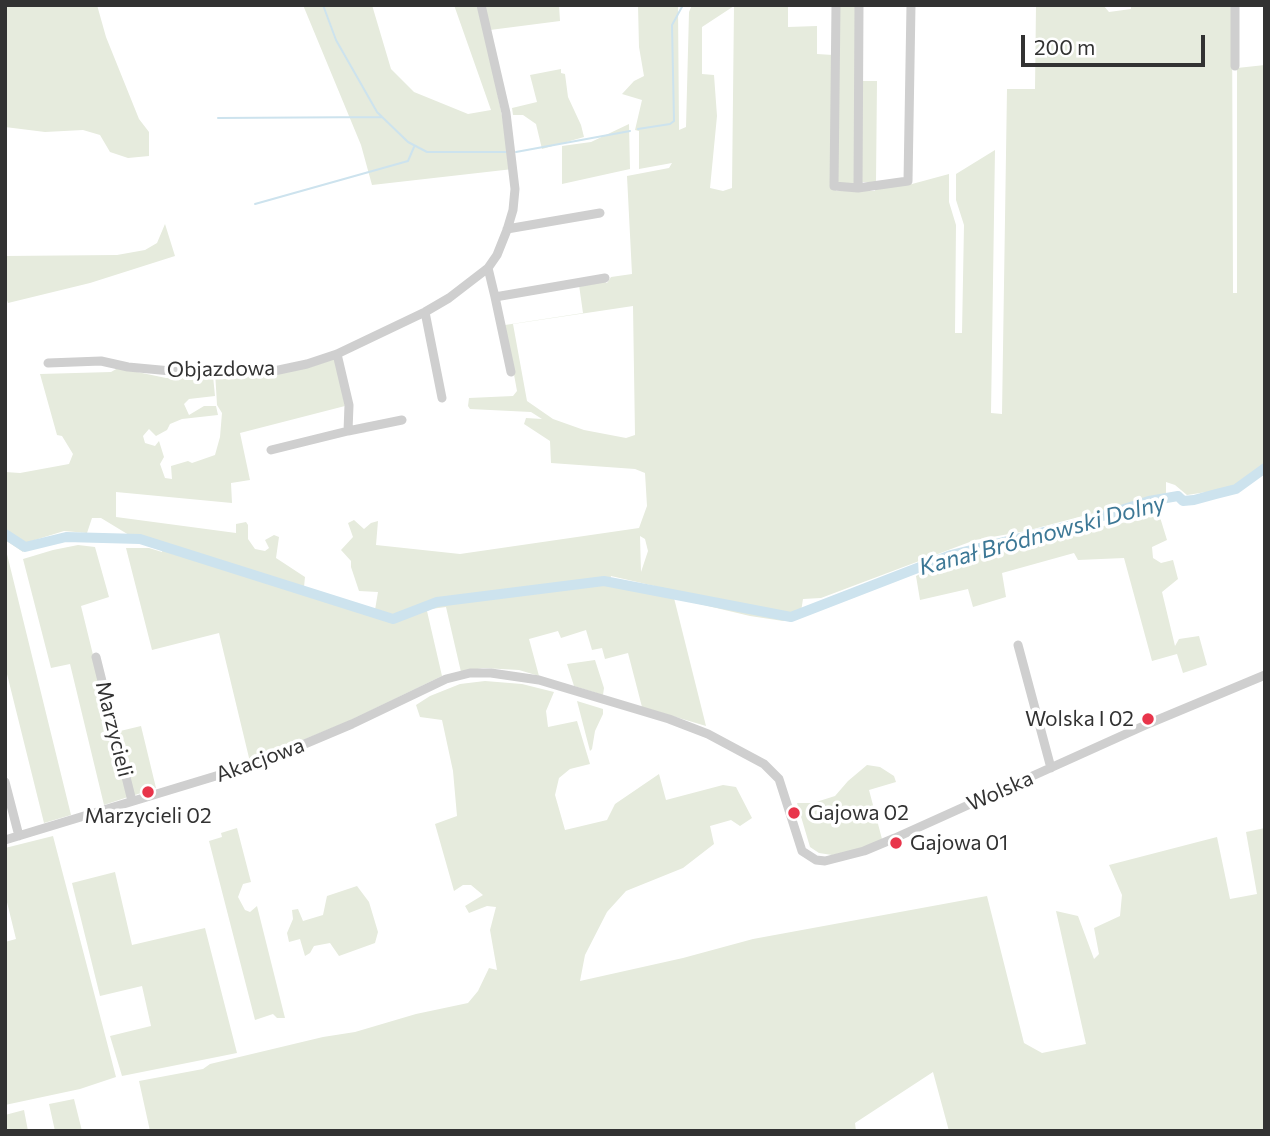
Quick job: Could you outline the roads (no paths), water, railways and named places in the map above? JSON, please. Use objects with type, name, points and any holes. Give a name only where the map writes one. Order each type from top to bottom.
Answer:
[{"type":"street","name":"Objazdowa","points":[[48,363],[101,361],[128,367],[171,371],[274,371],[337,354],[425,312],[449,298],[488,268],[498,255],[507,229],[513,210],[515,189],[506,113],[481,5]]},
{"type":"street","points":[[836,5],[834,186],[858,188],[908,181],[911,5]]},
{"type":"street","points":[[858,188],[859,5]]},
{"type":"street","points":[[1235,5],[1235,66]]},
{"type":"street","points":[[507,229],[600,213]]},
{"type":"street","points":[[488,268],[511,372]]},
{"type":"street","points":[[495,297],[605,278]]},
{"type":"street","points":[[425,312],[442,398]]},
{"type":"street","points":[[337,354],[349,405],[348,430]]},
{"type":"street","points":[[271,450],[348,430],[402,420]]},
{"type":"street","points":[[1018,645],[1051,768]]},
{"type":"street","name":"Marzycieli","points":[[96,657],[132,802]]},
{"type":"street","name":"Akacjowa","points":[[5,840],[262,762],[352,724],[446,679],[470,673],[509,674]]},
{"type":"street","name":"Wolska","points":[[509,674],[539,680],[679,722],[764,764],[779,779],[798,844],[807,856],[825,861],[864,851],[1265,675]]},
{"type":"street","points":[[5,782],[19,836]]},
{"type":"waterway","points":[[323,5],[336,40],[377,112],[408,142],[427,152],[506,152]]},
{"type":"waterway","points":[[638,129],[674,121],[672,25],[683,5]]},
{"type":"waterway","points":[[218,118],[382,117]]},
{"type":"waterway","points":[[516,152],[630,131]]},
{"type":"waterway","points":[[255,204],[408,161],[414,147]]},
{"type":"waterway","name":"Kanał Bródnowski Dolny","points":[[5,534],[25,547],[66,537],[140,539],[393,619],[437,602],[604,581],[791,617],[951,555],[1084,522],[1149,501],[1178,496],[1183,501],[1194,500],[1236,489],[1265,468]]},
{"type":"place","name":"Wolska I 02","points":[[1148,719]]},
{"type":"place","name":"Marzycieli 02","points":[[148,792]]},
{"type":"place","name":"Gajowa 02","points":[[794,813]]},
{"type":"place","name":"Gajowa 01","points":[[896,843]]}]
